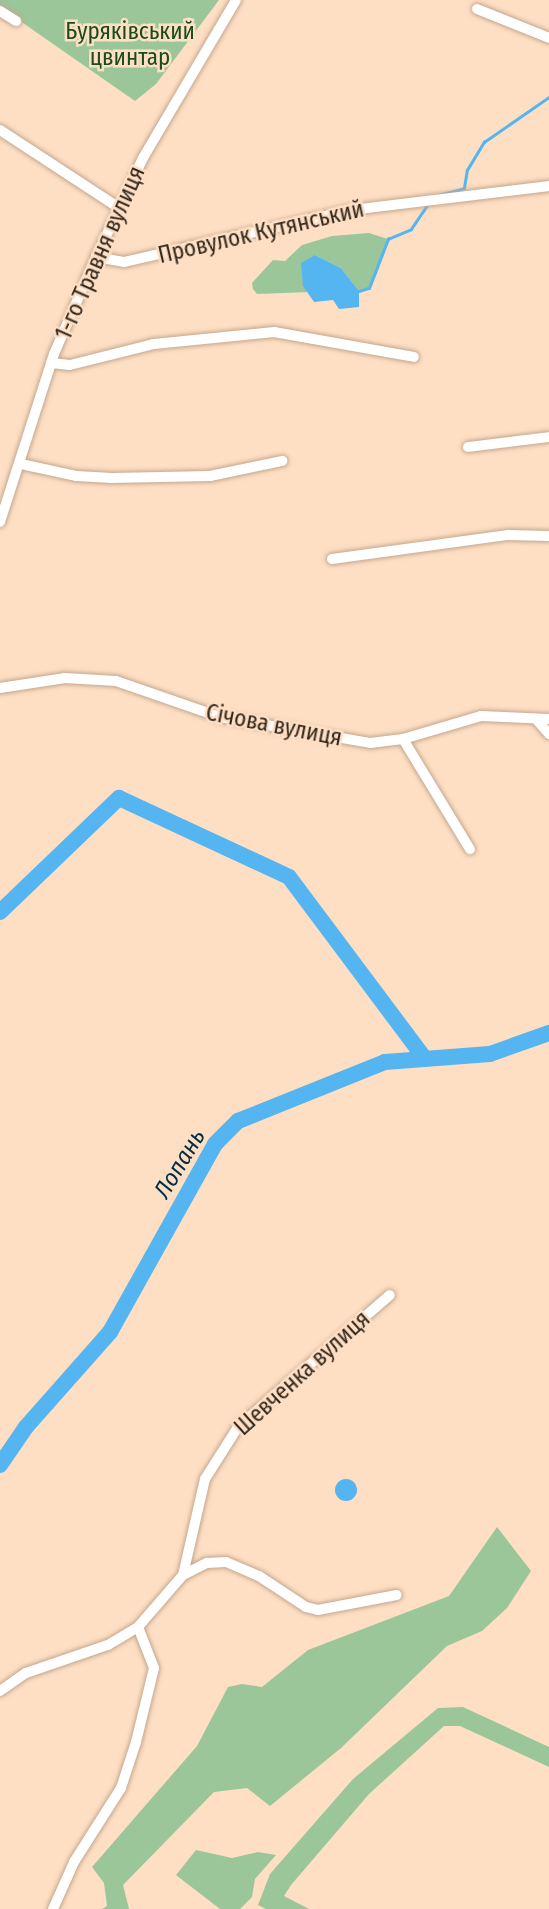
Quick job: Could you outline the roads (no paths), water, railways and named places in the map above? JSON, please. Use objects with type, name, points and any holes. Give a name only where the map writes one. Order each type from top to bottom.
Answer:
[{"type":"street","name":"1-го Травня вулиця","points":[[0,522],[21,464],[51,363],[96,257],[143,158],[236,0]]},
{"type":"street","points":[[477,9],[549,38]]},
{"type":"street","points":[[0,11],[16,21]]},
{"type":"street","points":[[0,130],[119,208]]},
{"type":"street","name":"Провулок Кутянський","points":[[96,257],[124,262],[271,225],[431,200],[549,186]]},
{"type":"street","points":[[51,363],[70,365],[154,344],[274,332],[414,357]]},
{"type":"street","points":[[468,447],[549,436]]},
{"type":"street","points":[[21,464],[76,477],[113,478],[210,476],[282,461]]},
{"type":"street","points":[[332,559],[508,535],[549,536]]},
{"type":"street","name":"Січова вулиця","points":[[0,688],[65,678],[116,681],[220,718],[278,730],[370,743],[403,739],[481,716],[549,719]]},
{"type":"street","points":[[536,719],[549,734]]},
{"type":"street","points":[[403,739],[470,849]]},
{"type":"street","name":"Шевченка вулиця","points":[[183,1575],[205,1479],[238,1427],[390,1295]]},
{"type":"street","name":"Шевченка вулиця","points":[[0,1691],[26,1673],[108,1645],[138,1627],[183,1575],[207,1563],[226,1562],[259,1576],[306,1607],[318,1610],[397,1595]]},
{"type":"street","points":[[53,1909],[74,1862],[121,1788],[136,1742],[154,1668],[138,1627]]},
{"type":"water","points":[[315,255],[341,268],[359,291],[359,307],[339,309],[333,300],[314,302],[303,286],[301,263]]},
{"type":"water","points":[[346,1479],[354,1482],[357,1490],[354,1498],[346,1501],[338,1498],[335,1490],[338,1482]]},
{"type":"waterway","points":[[435,196],[464,188],[467,170],[484,142],[549,97]]},
{"type":"waterway","points":[[359,291],[369,288],[388,239],[411,229],[428,204]]},
{"type":"waterway","points":[[0,912],[119,798],[289,877],[425,1059]]},
{"type":"waterway","name":"Лопань","points":[[0,1465],[26,1427],[110,1332],[215,1144],[238,1121],[385,1062],[490,1054],[549,1033]]},
{"type":"park label","name":"Буряківський цвинтар","points":[[130,44]]}]
